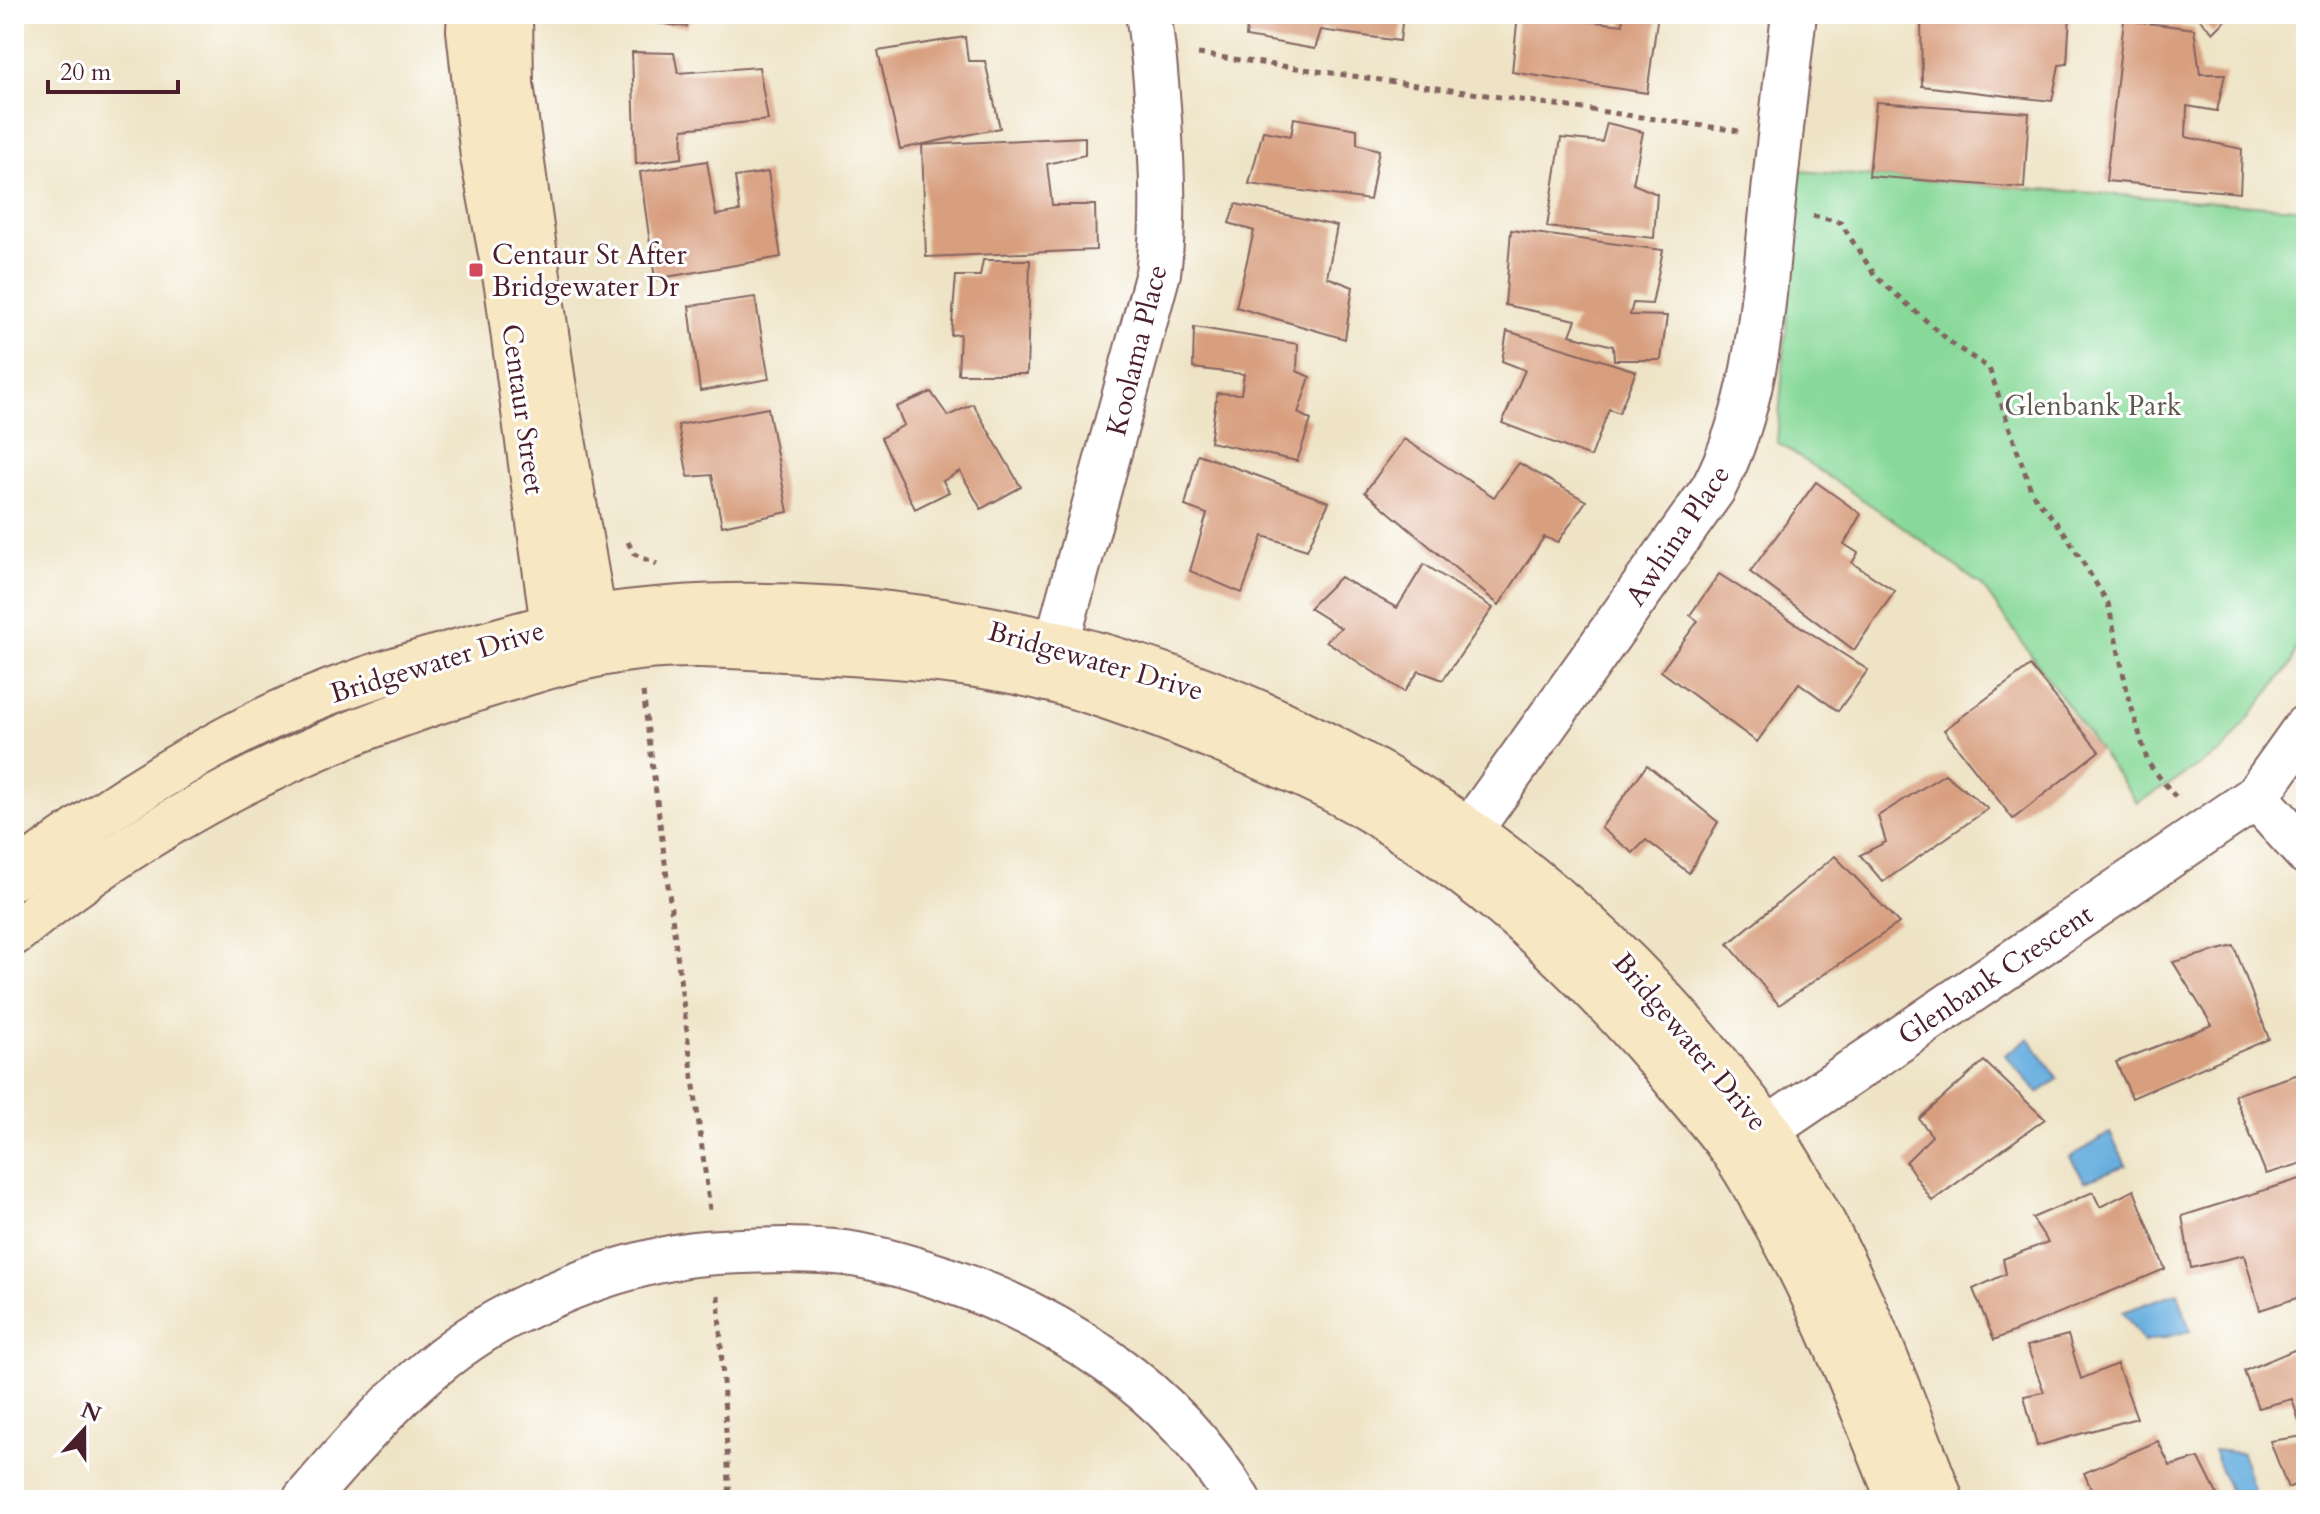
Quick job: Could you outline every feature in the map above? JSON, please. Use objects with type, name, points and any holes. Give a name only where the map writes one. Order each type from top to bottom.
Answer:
[{"type":"street","name":"Centaur Street","points":[[470,14],[469,30],[483,157],[507,286],[591,641]]},
{"type":"street","name":"Centaur Street","points":[[510,14],[511,84],[591,641]]},
{"type":"street","name":"Awhina Place","points":[[1458,846],[1713,489],[1728,460],[1742,423],[1754,375],[1794,14]]},
{"type":"street","name":"Koolama Place","points":[[1052,661],[1158,273],[1163,189],[1151,31]]},
{"type":"street","name":"Bridgewater Drive","points":[[14,933],[180,814],[276,765],[358,729],[591,641],[687,609],[779,606],[871,611],[975,625],[1052,661]]},
{"type":"street","name":"Bridgewater Drive","points":[[14,877],[75,831],[186,762],[261,721],[353,683],[591,641],[1052,661],[1157,672],[1270,716],[1352,757],[1458,846],[1538,882],[1616,951],[1685,1025],[1751,1140],[1784,1237],[1838,1348],[1899,1500]]},
{"type":"street","name":"Glenbank Crescent","points":[[1751,1140],[2256,797],[2306,727]]},
{"type":"street","points":[[2256,797],[2306,852]]},
{"type":"street","name":"Bridgewater Drive","points":[[1751,1140],[1816,1211],[1875,1330],[1941,1500]]},
{"type":"street","points":[[305,1500],[383,1411],[422,1375],[508,1316],[551,1296],[677,1256],[790,1249],[848,1253],[925,1272],[977,1290],[1038,1317],[1094,1351],[1151,1395],[1196,1442],[1238,1500]]},
{"type":"path","points":[[1151,31],[1779,136]]},
{"type":"path","points":[[1772,208],[1840,222],[1876,277],[1955,346],[1989,368],[2032,493],[2064,532],[2108,603],[2128,695],[2148,763],[2205,832]]},
{"type":"path","points":[[627,541],[634,554],[684,577],[687,609]]},
{"type":"path","points":[[591,641],[641,673],[715,1253],[730,1500]]},
{"type":"green space","name":"Glenbank Park","points":[[1799,171],[2306,209],[2306,617],[2291,664],[2223,751],[2137,803],[1982,586],[1899,524],[1777,442]]},
{"type":"water","points":[[2029,1038],[2058,1079],[2038,1093],[2005,1055]]},
{"type":"water","points":[[2110,1133],[2126,1165],[2085,1181],[2070,1157]]},
{"type":"water","points":[[2178,1292],[2190,1331],[2144,1342],[2123,1312]]},
{"type":"water","points":[[2213,1450],[2242,1453],[2256,1500],[2233,1500]]},
{"type":"building","points":[[617,14],[692,14],[687,27],[617,18]]},
{"type":"building","points":[[1248,14],[1403,14],[1400,41],[1321,30],[1315,49],[1246,37]]},
{"type":"building","points":[[1518,14],[1623,25],[1622,14],[1658,14],[1647,93],[1512,72]]},
{"type":"building","points":[[1996,14],[2070,14],[2067,64],[2059,65],[2052,101],[1922,86],[1921,20],[1995,22]]},
{"type":"building","points":[[2195,14],[2232,14],[2213,33]]},
{"type":"building","points":[[2124,20],[2194,29],[2200,74],[2225,74],[2217,111],[2187,106],[2186,137],[2242,149],[2240,193],[2106,181]]},
{"type":"building","points":[[965,37],[968,61],[985,61],[1000,128],[900,149],[878,51]]},
{"type":"building","points":[[632,52],[674,53],[678,73],[759,67],[768,120],[683,129],[682,158],[636,164]]},
{"type":"building","points":[[1876,102],[2029,113],[2024,188],[1869,176]]},
{"type":"building","points":[[1294,118],[1357,129],[1357,144],[1379,150],[1370,200],[1249,184],[1263,131],[1291,136]]},
{"type":"building","points":[[1607,123],[1643,132],[1633,184],[1657,194],[1654,238],[1547,227],[1561,138],[1602,142]]},
{"type":"building","points":[[1085,137],[1085,155],[1047,164],[1052,205],[1095,205],[1096,250],[926,257],[922,145]]},
{"type":"building","points":[[707,161],[716,215],[740,211],[735,177],[768,172],[781,257],[655,279],[640,172]]},
{"type":"building","points":[[1236,204],[1337,226],[1327,277],[1353,287],[1345,339],[1236,307],[1254,231],[1229,223]]},
{"type":"building","points":[[1511,230],[1663,250],[1652,304],[1633,303],[1630,315],[1667,316],[1661,360],[1614,360],[1613,346],[1570,335],[1576,320],[1505,305]]},
{"type":"building","points":[[983,260],[1030,260],[1027,374],[958,374],[960,334],[951,335],[956,276],[980,276]]},
{"type":"building","points":[[755,297],[769,379],[700,391],[689,306]]},
{"type":"building","points":[[1194,327],[1298,344],[1297,371],[1310,377],[1298,413],[1311,420],[1297,461],[1210,442],[1217,393],[1241,394],[1244,374],[1193,368]]},
{"type":"building","points":[[1507,331],[1636,371],[1619,413],[1609,409],[1591,457],[1502,423],[1525,370],[1502,361]]},
{"type":"building","points":[[931,392],[948,416],[973,404],[1021,487],[981,509],[960,471],[943,481],[949,492],[915,509],[881,438],[904,425],[896,407]]},
{"type":"building","points":[[768,408],[788,512],[722,526],[712,475],[688,477],[678,425]]},
{"type":"building","points":[[1404,439],[1494,497],[1519,463],[1586,501],[1558,542],[1544,537],[1499,605],[1365,492]]},
{"type":"building","points":[[1198,454],[1329,502],[1307,550],[1263,536],[1242,593],[1190,571],[1207,514],[1185,506]]},
{"type":"building","points":[[1816,482],[1861,514],[1844,544],[1858,553],[1852,563],[1895,591],[1854,650],[1750,572]]},
{"type":"building","points":[[1424,564],[1493,608],[1443,680],[1419,671],[1404,692],[1326,641],[1341,628],[1309,608],[1340,577],[1397,608]]},
{"type":"building","points":[[1719,574],[1868,670],[1838,711],[1799,683],[1757,742],[1661,671],[1698,621],[1690,615]]},
{"type":"building","points":[[2030,666],[2099,751],[2013,819],[1944,730]]},
{"type":"building","points":[[1647,765],[1718,822],[1689,873],[1646,840],[1633,853],[1601,828]]},
{"type":"building","points":[[1945,774],[1988,809],[1883,882],[1860,855],[1886,842],[1878,816]]},
{"type":"building","points":[[1835,856],[1899,923],[1779,1005],[1728,944]]},
{"type":"building","points":[[2234,946],[2269,1039],[2132,1098],[2116,1062],[2212,1025],[2173,962]]},
{"type":"building","points":[[1984,1061],[2045,1119],[1932,1201],[1906,1162],[1932,1136],[1919,1119]]},
{"type":"building","points":[[2299,1074],[2306,1085],[2306,1162],[2266,1174],[2234,1095]]},
{"type":"building","points":[[2306,1177],[2306,1295],[2260,1310],[2244,1255],[2191,1268],[2182,1216]]},
{"type":"building","points":[[2134,1190],[2165,1269],[1994,1340],[1973,1289],[2006,1274],[2003,1259],[2048,1242],[2032,1218],[2093,1192],[2100,1207]]},
{"type":"building","points":[[2068,1335],[2081,1379],[2117,1364],[2137,1418],[2037,1446],[2024,1396],[2044,1392],[2027,1346]]},
{"type":"building","points":[[2306,1345],[2306,1480],[2288,1488],[2270,1441],[2304,1436],[2292,1399],[2258,1408],[2244,1371]]},
{"type":"building","points":[[2158,1441],[2170,1466],[2199,1458],[2220,1500],[2096,1500],[2084,1473]]},
{"type":"place","name":"Centaur St After Bridgewater Dr","points":[[476,270]]}]
